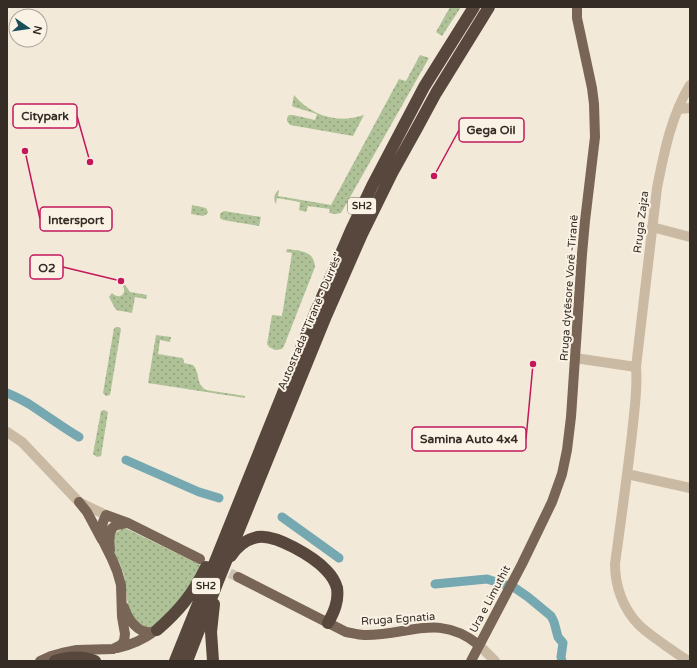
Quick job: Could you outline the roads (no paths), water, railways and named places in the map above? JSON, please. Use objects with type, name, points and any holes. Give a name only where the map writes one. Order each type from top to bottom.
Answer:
[{"type":"highway","name":"Autostrada \"Tiranë - Durrës\"","points":[[175,661],[328,283],[372,186],[424,87],[474,7]]},
{"type":"highway","name":"Autostrada \"Tiranë - Durrës\"","points":[[187,661],[224,565],[323,323],[362,234],[386,185],[436,93],[489,7]]},
{"type":"highway","points":[[157,630],[190,596],[236,512]]},
{"type":"highway","points":[[224,565],[244,542],[252,538],[259,536],[268,537],[286,543],[308,556],[324,568],[334,580],[337,598],[333,615],[328,623]]},
{"type":"highway","points":[[213,661],[211,632],[213,608],[218,581]]},
{"type":"highway","points":[[55,661],[67,658],[90,659],[94,661]]},
{"type":"main road","name":"Rruga dytësore Vorë -Tiranë","points":[[522,564],[552,502],[562,474],[570,434],[582,254],[596,127],[592,88],[577,18],[577,7]]},
{"type":"main road","points":[[79,502],[87,512],[104,543],[117,571],[121,585],[122,617],[125,634],[124,641],[121,645],[113,649]]},
{"type":"main road","points":[[104,543],[102,530],[106,515],[128,523],[200,559]]},
{"type":"main road","points":[[112,559],[109,548],[110,533],[117,525],[128,523]]},
{"type":"main road","name":"Ura e Limuthit","points":[[479,645],[522,564]]},
{"type":"main road","name":"Rruga Egnatia","points":[[238,577],[346,632],[363,635],[385,634],[421,628],[440,628],[468,636],[479,645]]},
{"type":"main road","points":[[122,598],[124,610],[130,620],[137,627],[143,631],[150,632],[157,630]]},
{"type":"main road","points":[[40,661],[51,656],[77,650],[113,649],[126,646],[143,639],[157,630]]},
{"type":"main road","points":[[471,661],[479,645]]},
{"type":"street","name":"Rruga Zajza","points":[[688,660],[649,634],[638,624],[626,608],[618,588],[614,564],[627,474],[636,392],[636,367],[657,188],[662,160],[678,109],[690,85]]},
{"type":"street","points":[[678,109],[690,108]]},
{"type":"street","points":[[652,227],[690,237]]},
{"type":"street","points":[[576,358],[636,367]]},
{"type":"street","points":[[7,432],[22,442],[79,502],[106,515]]},
{"type":"street","points":[[627,474],[690,488]]},
{"type":"street","points":[[479,645],[495,661]]},
{"type":"waterway","points":[[7,393],[29,404],[79,437]]},
{"type":"waterway","points":[[126,460],[199,492],[219,498]]},
{"type":"waterway","points":[[282,517],[339,558]]},
{"type":"waterway","points":[[435,584],[487,579],[515,588],[551,616],[558,637],[563,643],[561,657],[562,661]]},
{"type":"tunnel","points":[[216,567],[238,577]]},
{"type":"place","name":"Intersport","points":[[25,151]]},
{"type":"place","name":"Citypark","points":[[90,162]]},
{"type":"place","name":"Gega Oil","points":[[434,176]]},
{"type":"place","name":"O2","points":[[121,281]]},
{"type":"place","name":"Samina Auto 4x4","points":[[533,364]]}]
